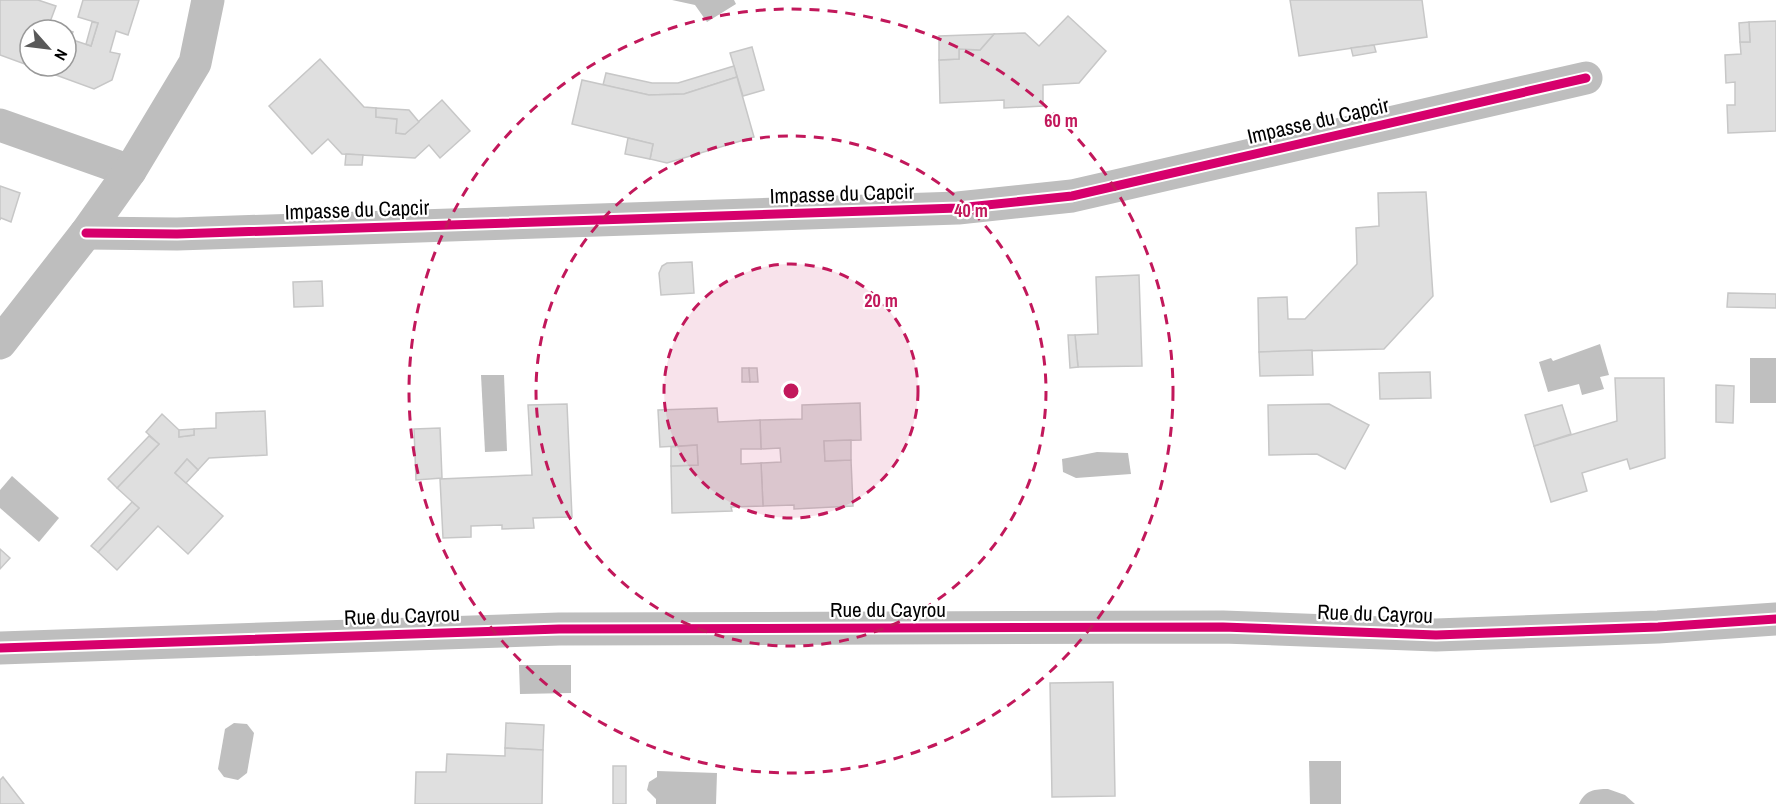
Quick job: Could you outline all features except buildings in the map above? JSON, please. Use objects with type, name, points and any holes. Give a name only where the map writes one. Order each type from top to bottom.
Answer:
[{"type":"street","points":[[0,343],[86,233],[130,171],[195,63],[208,0]]},
{"type":"street","name":"Impasse du Capcir","points":[[86,233],[177,234],[958,208],[1072,196],[1586,78]]},
{"type":"street","points":[[0,125],[130,171]]},
{"type":"street","name":"Rue du Cayrou","points":[[0,648],[559,629],[1223,627],[1436,635],[1658,627],[1776,619]]},
{"type":"shaded area","points":[[672,0],[734,0],[736,4],[707,22],[695,5]]},
{"type":"shaded area","points":[[1600,344],[1609,375],[1600,377],[1604,389],[1582,395],[1579,384],[1548,392],[1539,362],[1551,358],[1553,361]]},
{"type":"shaded area","points":[[1750,358],[1776,358],[1776,403],[1750,403]]},
{"type":"shaded area","points":[[481,375],[504,375],[507,451],[485,452]]},
{"type":"shaded area","points":[[1097,452],[1128,453],[1131,474],[1076,478],[1063,472],[1062,459]]},
{"type":"shaded area","points":[[12,476],[59,518],[39,542],[0,508],[0,490]]},
{"type":"shaded area","points":[[519,665],[571,665],[571,693],[520,694]]},
{"type":"shaded area","points":[[234,723],[247,724],[254,733],[247,773],[238,780],[224,777],[218,769],[225,729]]},
{"type":"shaded area","points":[[1309,761],[1341,761],[1341,804],[1310,804]]},
{"type":"shaded area","points":[[657,771],[717,773],[716,804],[656,804],[656,799],[647,790],[649,782],[657,777]]},
{"type":"shaded area","points":[[1608,789],[1625,795],[1635,804],[1579,804],[1591,791]]},
{"type":"cycle path","points":[[86,233],[177,234],[958,208],[1072,196],[1586,78]]},
{"type":"cycle path","points":[[0,648],[559,629],[1223,627],[1436,635],[1658,627],[1776,619]]}]
